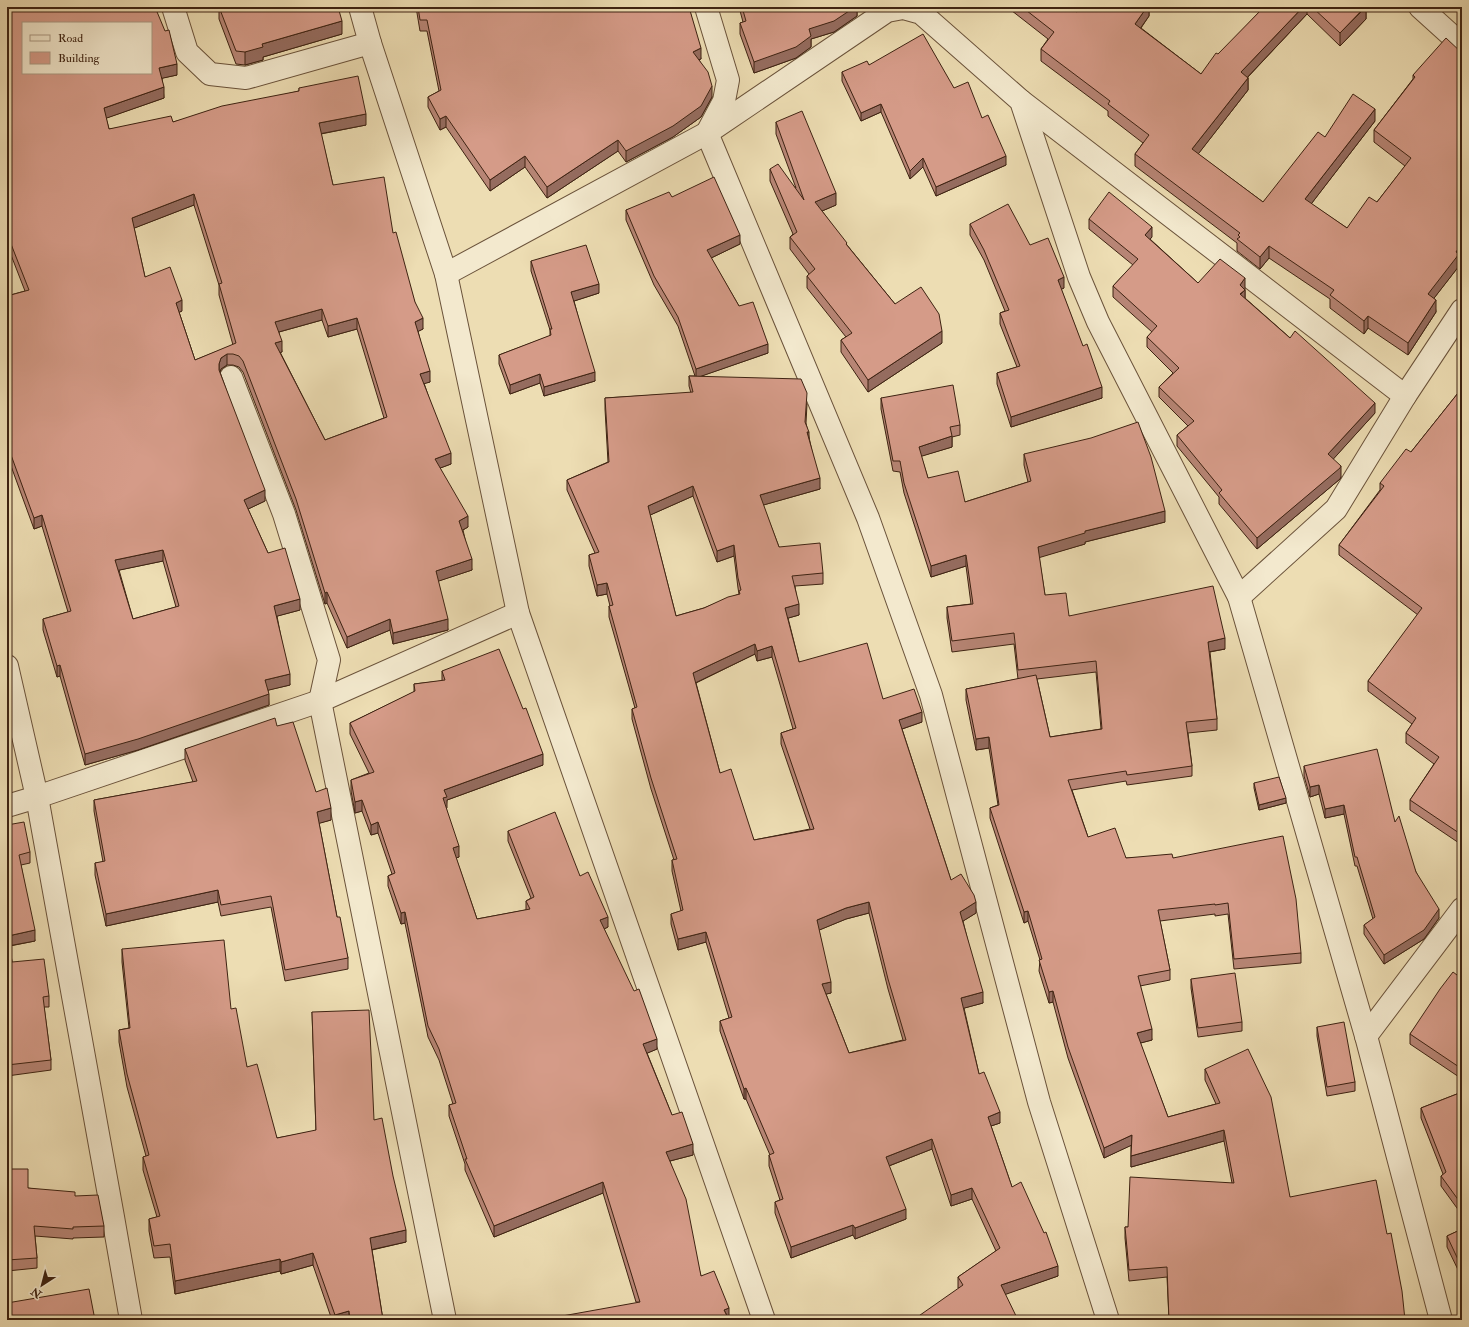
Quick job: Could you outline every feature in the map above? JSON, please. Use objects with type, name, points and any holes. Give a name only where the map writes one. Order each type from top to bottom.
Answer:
[{"type":"street","points":[[174,7],[187,52],[210,74],[246,78],[370,43]]},
{"type":"street","points":[[360,7],[370,43],[446,274],[518,613],[764,1320]]},
{"type":"street","points":[[706,7],[728,80],[731,107]]},
{"type":"street","points":[[1420,7],[1462,46]]},
{"type":"street","points":[[446,274],[707,133],[731,107],[887,11],[902,8],[921,13],[1021,102],[1405,396]]},
{"type":"street","points":[[1021,102],[1079,277],[1098,322],[1239,597],[1366,1036],[1442,1320]]},
{"type":"street","points":[[707,133],[868,518],[931,695],[1039,1102],[1108,1320]]},
{"type":"street","points":[[1239,597],[1336,509],[1405,396],[1462,310]]},
{"type":"street","points":[[231,378],[284,514],[329,660],[320,701],[445,1320]]},
{"type":"street","points":[[7,806],[320,701],[518,613]]},
{"type":"street","points":[[7,666],[37,797],[131,1320]]},
{"type":"street","points":[[1366,1036],[1462,909]]},
{"type":"building","points":[[7,7],[155,7],[165,31],[169,30],[177,64],[159,68],[164,87],[104,108],[109,129],[171,116],[173,122],[222,106],[299,91],[299,88],[358,76],[366,114],[319,123],[333,185],[384,177],[393,233],[396,232],[415,302],[423,318],[415,322],[430,371],[420,374],[451,453],[435,459],[468,516],[459,521],[472,559],[436,571],[448,619],[393,633],[390,619],[347,637],[327,592],[325,593],[296,499],[243,361],[239,356],[227,354],[221,358],[219,370],[265,490],[244,500],[268,553],[285,548],[300,599],[274,606],[290,674],[265,680],[269,694],[138,739],[85,754],[60,665],[57,666],[43,619],[71,611],[42,515],[34,518],[7,444],[7,296],[29,290],[11,244],[7,245]],"holes":[[[194,194],[222,283],[219,284],[236,343],[195,360],[176,303],[182,300],[170,267],[145,277],[132,218]],[[322,309],[328,326],[357,318],[387,417],[325,440],[275,343],[282,341],[275,322]],[[163,550],[179,606],[133,619],[115,560]]]},
{"type":"building","points":[[219,7],[338,7],[342,21],[262,44],[263,47],[245,52],[236,51]]},
{"type":"building","points":[[418,7],[689,7],[701,48],[693,52],[708,72],[712,86],[701,106],[673,126],[626,151],[618,140],[547,187],[525,156],[490,180],[446,116],[440,119],[428,97],[441,90],[427,20],[420,20]]},
{"type":"building","points":[[742,7],[855,7],[834,21],[809,29],[811,36],[796,47],[754,62],[740,23],[746,21]]},
{"type":"building","points":[[1022,7],[1070,7],[1077,12],[1081,7],[1147,7],[1135,24],[1201,74],[1216,53],[1218,54],[1264,7],[1303,7],[1241,72],[1248,78],[1192,149],[1263,202],[1318,132],[1325,137],[1353,94],[1375,109],[1305,199],[1347,228],[1369,197],[1377,202],[1411,158],[1374,130],[1415,77],[1413,75],[1446,38],[1462,53],[1462,243],[1456,252],[1459,254],[1428,294],[1436,300],[1408,343],[1368,316],[1364,321],[1330,295],[1334,290],[1269,246],[1260,257],[1237,239],[1240,237],[1238,235],[1240,233],[1135,154],[1149,135],[1108,104],[1110,101],[1041,49],[1054,32]]},
{"type":"building","points":[[1312,7],[1365,7],[1340,33]]},
{"type":"building","points":[[923,34],[954,88],[968,82],[982,118],[988,115],[1006,156],[936,187],[923,158],[910,171],[881,104],[861,113],[842,72],[867,61],[869,65]]},
{"type":"building","points":[[802,111],[836,193],[815,202],[847,243],[846,244],[895,304],[921,287],[939,314],[942,331],[868,380],[841,340],[852,333],[807,276],[815,269],[790,237],[797,232],[770,169],[778,164],[804,200],[776,122]]},
{"type":"building","points":[[714,177],[740,235],[707,250],[739,306],[753,302],[768,344],[696,369],[678,317],[654,276],[626,210],[669,192],[672,197]]},
{"type":"building","points":[[1109,192],[1152,227],[1145,235],[1198,283],[1220,259],[1245,278],[1240,285],[1245,290],[1240,294],[1290,338],[1295,331],[1375,403],[1328,454],[1341,466],[1340,468],[1257,538],[1219,493],[1222,490],[1177,435],[1194,421],[1159,387],[1179,368],[1147,337],[1157,326],[1113,286],[1138,259],[1089,219]]},
{"type":"building","points":[[1008,204],[1030,245],[1048,238],[1064,277],[1058,280],[1083,346],[1087,344],[1102,387],[1011,417],[997,373],[1020,366],[1000,313],[1009,310],[984,250],[970,224]]},
{"type":"building","points":[[586,245],[599,284],[571,292],[595,372],[544,387],[540,374],[510,385],[499,355],[551,335],[550,329],[552,329],[531,261]]},
{"type":"building","points":[[689,376],[801,379],[807,393],[805,422],[809,432],[807,432],[820,478],[760,495],[779,547],[820,543],[823,573],[792,576],[799,604],[785,608],[799,662],[867,643],[883,699],[914,689],[922,712],[899,720],[951,880],[961,874],[974,895],[976,902],[960,912],[983,992],[961,998],[979,1074],[984,1072],[1000,1112],[988,1117],[1012,1187],[1021,1182],[1044,1233],[1046,1232],[1058,1266],[1001,1285],[1018,1320],[913,1320],[963,1285],[958,1277],[1000,1248],[972,1188],[951,1195],[932,1139],[886,1157],[906,1209],[855,1228],[853,1225],[791,1247],[775,1202],[783,1199],[769,1155],[774,1153],[746,1088],[744,1089],[720,1021],[732,1017],[706,932],[678,939],[671,914],[683,910],[672,860],[677,859],[651,778],[632,709],[637,707],[609,606],[613,605],[607,583],[597,585],[589,555],[599,552],[567,480],[609,462],[605,398],[693,392]],"holes":[[[693,486],[717,551],[734,545],[741,590],[739,591],[740,594],[728,597],[704,608],[676,616],[648,506]],[[755,644],[757,651],[772,646],[796,728],[781,733],[814,829],[754,840],[731,769],[720,773],[693,673]],[[869,902],[888,979],[906,1040],[849,1053],[822,984],[831,982],[817,920],[846,908]]]},
{"type":"building","points":[[953,385],[960,425],[950,427],[952,436],[919,447],[928,478],[958,471],[965,502],[1031,481],[1024,454],[1091,438],[1138,422],[1151,457],[1165,511],[1085,531],[1085,533],[1038,547],[1045,595],[1066,593],[1069,616],[1213,586],[1225,638],[1208,642],[1217,719],[1186,722],[1192,766],[1127,775],[1126,771],[1068,780],[1088,837],[1115,828],[1126,858],[1172,854],[1173,858],[1283,836],[1296,899],[1301,953],[1234,959],[1228,903],[1158,910],[1170,970],[1138,976],[1152,1029],[1137,1033],[1168,1117],[1220,1103],[1205,1069],[1248,1049],[1271,1097],[1290,1197],[1376,1180],[1387,1234],[1391,1233],[1402,1291],[1405,1320],[1169,1320],[1167,1267],[1129,1270],[1125,1227],[1128,1227],[1130,1177],[1234,1183],[1224,1130],[1131,1156],[1132,1135],[1104,1148],[1068,1047],[1053,991],[1049,992],[1039,960],[1042,959],[1028,911],[1024,912],[990,808],[999,805],[989,737],[976,739],[966,689],[1036,675],[1050,737],[1102,729],[1096,661],[1018,670],[1014,633],[952,641],[947,607],[973,604],[966,555],[931,566],[904,483],[900,461],[893,461],[881,398]]},
{"type":"building","points":[[1462,388],[1462,835],[1410,800],[1439,757],[1406,733],[1416,718],[1368,681],[1422,608],[1339,545],[1384,486],[1380,483],[1406,449],[1411,452]]},
{"type":"building","points":[[499,649],[523,709],[526,708],[543,754],[444,790],[447,797],[443,798],[459,846],[453,848],[477,919],[530,909],[526,901],[534,897],[508,831],[555,812],[580,876],[588,872],[608,917],[600,920],[634,991],[639,989],[657,1039],[643,1044],[672,1115],[682,1112],[693,1144],[666,1152],[686,1199],[701,1276],[714,1271],[729,1308],[724,1310],[729,1320],[540,1320],[640,1302],[603,1182],[494,1226],[465,1159],[467,1159],[449,1105],[456,1103],[439,1049],[428,1026],[405,912],[401,913],[388,876],[395,873],[378,822],[371,825],[362,800],[355,802],[351,780],[374,772],[350,723],[415,691],[414,684],[445,680],[442,671]]},
{"type":"building","points":[[275,718],[277,726],[293,722],[316,792],[327,788],[331,808],[317,812],[337,917],[340,917],[348,958],[285,970],[271,896],[221,905],[218,890],[106,914],[95,863],[105,861],[94,800],[197,781],[185,749]]},
{"type":"building","points":[[1377,749],[1395,822],[1399,816],[1416,872],[1439,909],[1424,930],[1384,955],[1364,925],[1375,917],[1357,857],[1355,857],[1344,805],[1325,809],[1319,785],[1310,787],[1304,766]]},
{"type":"building","points":[[1279,777],[1286,798],[1259,805],[1254,783]]},
{"type":"building","points":[[24,822],[30,852],[19,855],[35,930],[8,936],[12,962],[44,959],[49,996],[43,997],[51,1060],[7,1065],[7,825]]},
{"type":"building","points":[[224,940],[231,1009],[236,1008],[247,1067],[257,1064],[277,1138],[316,1130],[312,1012],[369,1010],[374,1120],[382,1118],[393,1176],[406,1230],[370,1238],[383,1320],[350,1320],[349,1311],[335,1315],[313,1253],[281,1262],[280,1259],[175,1281],[170,1244],[154,1246],[149,1219],[160,1216],[143,1157],[149,1155],[127,1074],[119,1030],[130,1028],[122,949]]},
{"type":"building","points":[[1462,968],[1462,1069],[1410,1034],[1453,972],[1457,975]]},
{"type":"building","points":[[1235,973],[1242,1022],[1198,1028],[1191,979]]},
{"type":"building","points":[[1344,1022],[1355,1082],[1327,1087],[1317,1027]]},
{"type":"building","points":[[1462,1092],[1462,1205],[1441,1176],[1446,1172],[1421,1108]]},
{"type":"building","points":[[7,1169],[28,1169],[28,1188],[75,1192],[75,1196],[98,1195],[104,1226],[73,1227],[73,1229],[34,1226],[37,1258],[7,1260]]},
{"type":"building","points":[[1462,1229],[1462,1268],[1447,1236]]},
{"type":"building","points":[[89,1289],[95,1320],[9,1320],[7,1303]]}]
